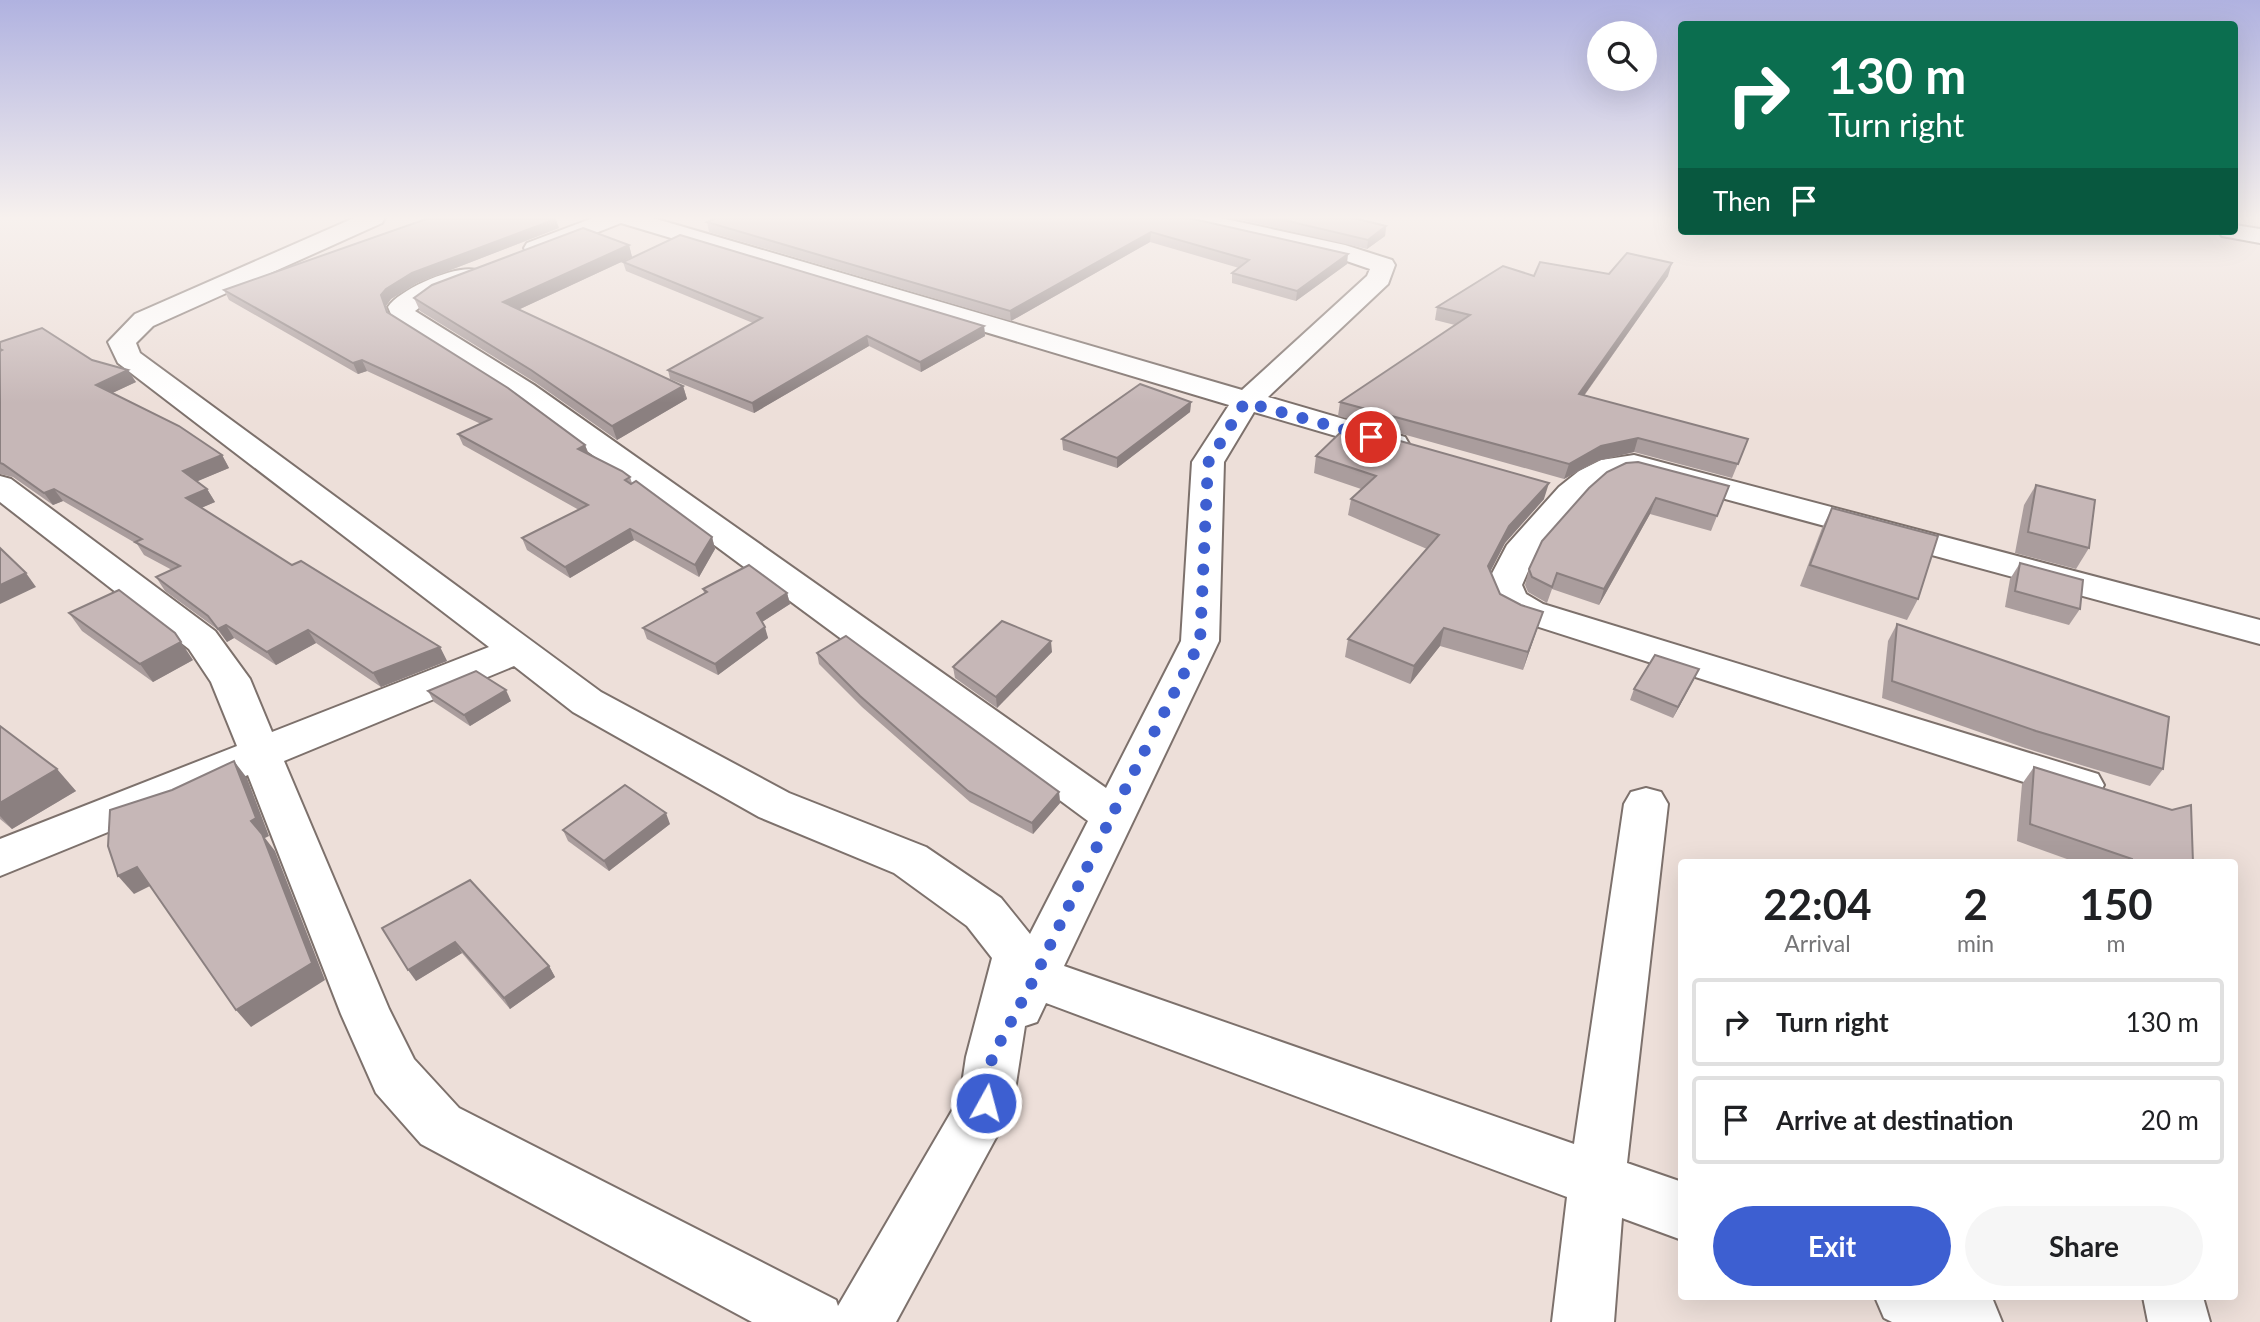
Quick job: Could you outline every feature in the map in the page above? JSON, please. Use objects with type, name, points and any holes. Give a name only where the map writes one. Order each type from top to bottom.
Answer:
[{"type":"street","points":[[235,280],[144,320],[122,342],[128,357],[587,702],[774,805],[909,860],[985,912],[1017,954],[992,1057],[986,1103],[862,1322]]},
{"type":"street","points":[[453,280],[427,290],[401,307],[403,316],[524,391],[1112,815]]},
{"type":"street","points":[[835,280],[1415,450]]},
{"type":"street","points":[[992,1057],[1035,977],[1112,815],[1200,642],[1208,463],[1245,402],[1318,338],[1377,280]]},
{"type":"street","points":[[2119,796],[1530,612],[1510,601],[1504,585],[1519,552],[1558,490],[1612,467],[1634,464],[2260,632]]},
{"type":"street","points":[[0,486],[202,640],[230,679],[366,1014],[389,1064],[395,1076],[440,1126],[814,1322]]},
{"type":"street","points":[[0,858],[518,650]]},
{"type":"street","points":[[1583,1322],[1597,1178],[1646,804]]},
{"type":"street","points":[[1035,977],[1678,1209]]},
{"type":"street","points":[[1913,1300],[1971,1322]]},
{"type":"street","points":[[2174,1300],[2179,1322]]},
{"type":"building","points":[[253,280],[401,280],[381,295],[387,312],[508,388],[585,445],[578,449],[622,471],[630,477],[625,480],[631,484],[636,481],[712,537],[695,565],[630,529],[565,567],[522,538],[588,505],[458,434],[491,419],[362,360],[353,363],[224,290]]},
{"type":"building","points":[[446,280],[552,280],[503,302],[683,386],[612,426],[531,370],[414,298],[432,285]]},
{"type":"building","points":[[667,280],[829,280],[984,326],[920,362],[867,336],[752,403],[668,370],[762,318]]},
{"type":"building","points":[[903,280],[1066,280],[1010,311]]},
{"type":"building","points":[[1256,280],[1313,280],[1297,291]]},
{"type":"building","points":[[1481,280],[1660,280],[1579,394],[1748,439],[1738,464],[1638,438],[1601,446],[1569,464],[1340,402],[1470,315],[1437,307]]},
{"type":"building","points":[[42,328],[92,360],[128,370],[96,385],[179,426],[222,455],[183,471],[207,489],[186,498],[292,565],[301,561],[440,647],[373,673],[308,630],[267,652],[226,625],[218,629],[208,616],[156,577],[180,566],[135,542],[142,539],[54,489],[44,493],[0,463],[0,342]]},
{"type":"building","points":[[1140,384],[1191,402],[1117,458],[1062,439]]},
{"type":"building","points":[[1347,426],[1549,483],[1509,526],[1488,566],[1500,594],[1543,612],[1528,652],[1444,628],[1414,666],[1348,639],[1439,535],[1351,499],[1376,476],[1316,456]]},
{"type":"building","points":[[1638,462],[1729,486],[1717,516],[1656,498],[1604,589],[1557,573],[1552,587],[1532,577],[1529,569],[1542,541],[1589,488],[1607,472],[1626,463]]},
{"type":"building","points":[[2036,485],[2095,500],[2089,548],[2028,532]]},
{"type":"building","points":[[1832,508],[1938,536],[1918,599],[1810,565]]},
{"type":"building","points":[[0,548],[26,573],[0,585]]},
{"type":"building","points":[[2020,563],[2083,580],[2080,609],[2015,591]]},
{"type":"building","points":[[749,565],[787,593],[757,613],[765,627],[715,664],[643,628],[707,592],[703,589]]},
{"type":"building","points":[[119,590],[175,633],[181,642],[140,664],[69,613]]},
{"type":"building","points":[[1002,621],[1051,641],[996,697],[953,667]]},
{"type":"building","points":[[1897,624],[2169,717],[2163,769],[2036,731],[1892,681]]},
{"type":"building","points":[[846,636],[1059,792],[1032,823],[968,791],[860,696],[817,653]]},
{"type":"building","points":[[1655,655],[1699,669],[1678,707],[1634,689]]},
{"type":"building","points":[[476,671],[506,690],[464,715],[428,691]]},
{"type":"building","points":[[0,726],[57,769],[0,803]]},
{"type":"building","points":[[234,761],[256,818],[251,821],[262,834],[312,963],[236,1010],[137,867],[118,876],[108,846],[110,810],[172,790]]},
{"type":"building","points":[[2034,767],[2172,810],[2191,805],[2193,859],[2132,859],[2030,824]]},
{"type":"building","points":[[625,785],[666,813],[604,861],[563,830]]},
{"type":"building","points":[[470,880],[549,966],[504,998],[455,942],[408,970],[382,928]]},
{"type":"route","points":[[986,1103],[992,1057],[1035,977],[1112,815],[1200,642],[1208,463],[1245,402],[1371,437]]}]
